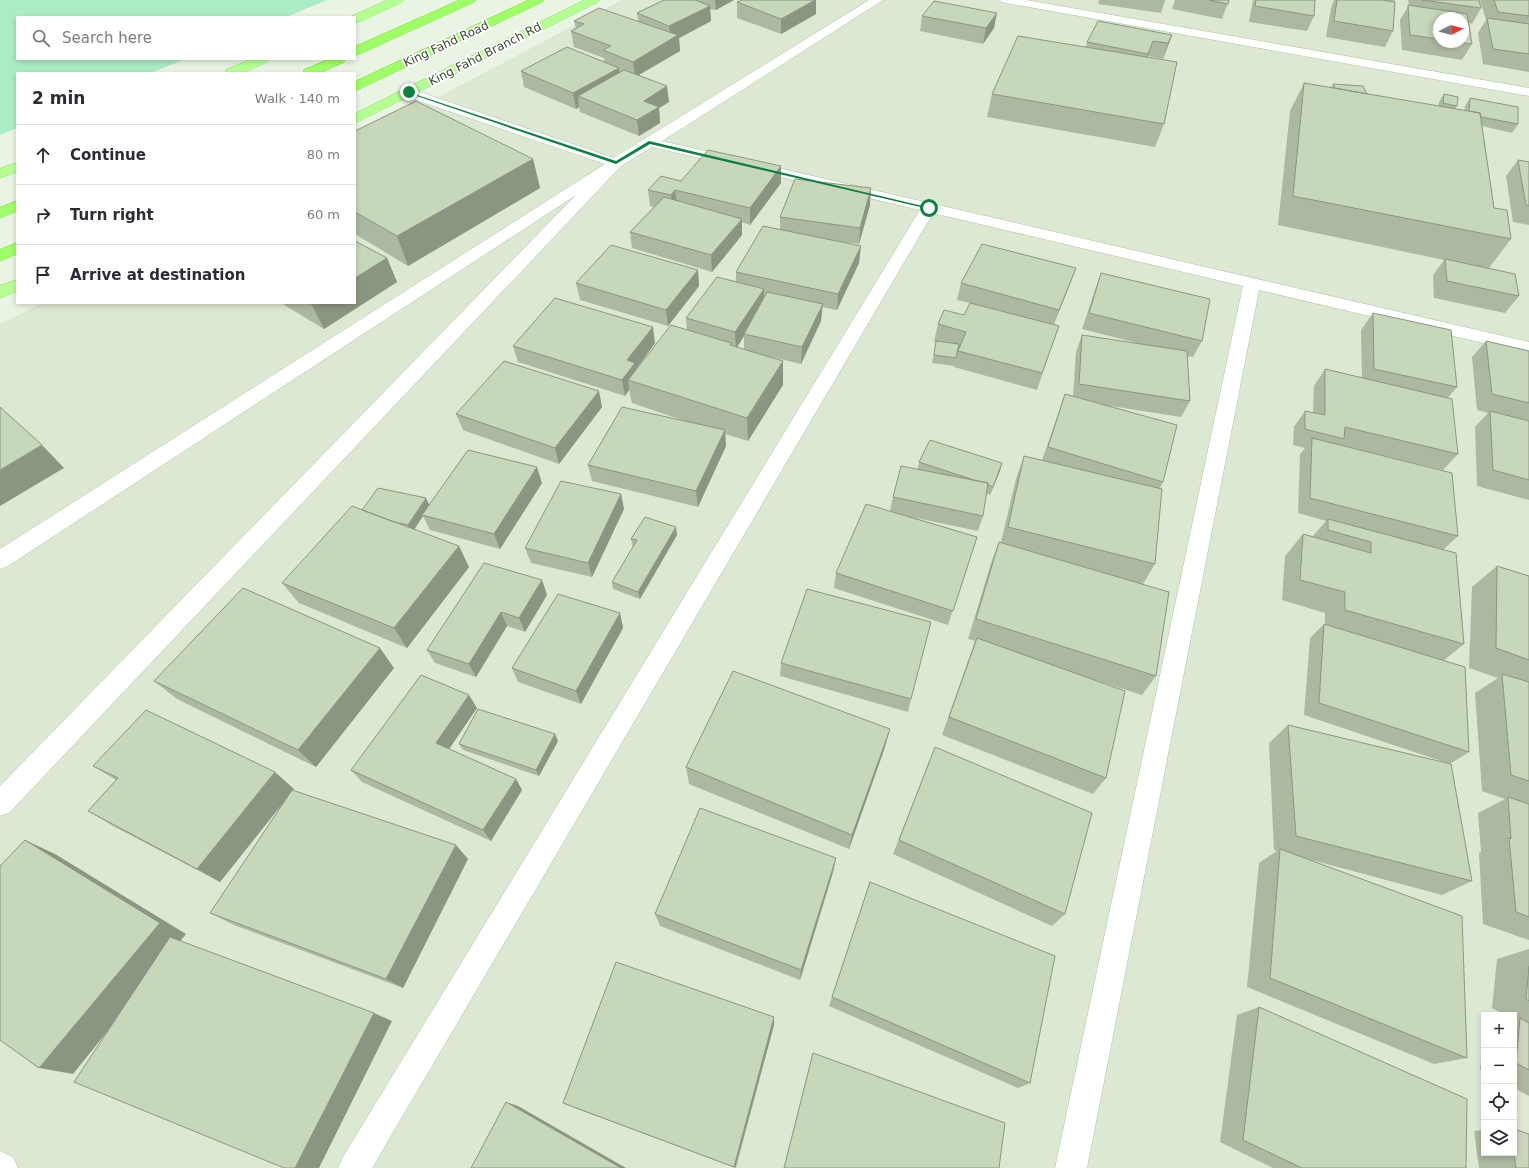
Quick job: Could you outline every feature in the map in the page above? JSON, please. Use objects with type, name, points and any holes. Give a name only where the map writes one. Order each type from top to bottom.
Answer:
[{"type":"highway","points":[[356,52],[470,0]]},
{"type":"highway","name":"King Fahd Road","points":[[356,87],[538,0]]},
{"type":"highway","points":[[311,72],[338,60]]},
{"type":"highway","points":[[0,213],[16,206]]},
{"type":"highway","points":[[0,256],[16,248]]},
{"type":"main road","points":[[356,19],[398,0]]},
{"type":"main road","name":"King Fahd Branch Rd","points":[[356,118],[594,0]]},
{"type":"main road","points":[[233,72],[261,60]]},
{"type":"main road","points":[[0,174],[16,167]]},
{"type":"main road","points":[[0,293],[16,285]]},
{"type":"street","points":[[0,560],[616,163],[877,0]]},
{"type":"street","points":[[1006,0],[1529,92]]},
{"type":"street","points":[[409,92],[616,163]]},
{"type":"street","points":[[649,142],[1529,348]]},
{"type":"street","points":[[0,804],[616,163]]},
{"type":"street","points":[[354,1168],[929,208]]},
{"type":"street","points":[[1071,1168],[1252,283]]},
{"type":"shaded area","points":[[622,0],[1529,0],[1529,1168],[0,1168],[0,324],[41,304],[356,304],[356,140]]},
{"type":"green space","points":[[0,0],[327,0],[288,16],[16,16],[16,60],[183,60],[153,72],[16,72],[16,128],[0,135]]},
{"type":"building","points":[[664,0],[695,0],[710,6],[669,26],[637,13]]},
{"type":"building","points":[[742,0],[815,0],[781,19],[737,2]]},
{"type":"building","points":[[1209,0],[1229,0],[1228,4]]},
{"type":"building","points":[[1256,0],[1315,0],[1314,16],[1255,6]]},
{"type":"building","points":[[1337,0],[1382,0],[1395,2],[1393,31],[1334,21]]},
{"type":"building","points":[[1422,0],[1479,0],[1481,8]]},
{"type":"building","points":[[1494,0],[1529,0],[1529,16],[1498,12]]},
{"type":"building","points":[[934,1],[997,13],[986,28],[922,16]]},
{"type":"building","points":[[1408,5],[1454,12],[1433,12],[1433,38],[1410,35]]},
{"type":"building","points":[[599,8],[678,35],[633,62],[603,50],[611,46],[571,31],[584,24],[574,21]]},
{"type":"building","points":[[1487,18],[1529,24],[1529,54],[1493,49]]},
{"type":"building","points":[[1098,21],[1172,35],[1168,43],[1153,41],[1148,54],[1087,42]]},
{"type":"building","points":[[1469,26],[1472,44],[1469,44]]},
{"type":"building","points":[[1018,36],[1177,62],[1164,124],[992,94]]},
{"type":"building","points":[[567,47],[619,68],[573,93],[521,71]]},
{"type":"building","points":[[624,70],[667,86],[644,101],[659,107],[637,120],[578,96]]},
{"type":"building","points":[[1304,83],[1480,113],[1494,208],[1507,210],[1511,239],[1293,196]]},
{"type":"building","points":[[1333,84],[1363,86],[1367,94],[1335,88]]},
{"type":"building","points":[[1444,94],[1458,97],[1457,106],[1443,103]]},
{"type":"building","points":[[1470,98],[1518,107],[1518,124],[1481,117],[1480,113],[1469,111]]},
{"type":"building","points":[[416,101],[533,159],[397,236],[356,213],[356,131]]},
{"type":"building","points":[[708,150],[781,166],[750,208],[675,190],[671,195],[648,190],[661,176],[681,181]]},
{"type":"building","points":[[1518,160],[1529,162],[1529,206],[1526,205]]},
{"type":"building","points":[[795,179],[871,188],[860,228],[780,217]]},
{"type":"building","points":[[664,197],[742,219],[711,255],[630,232]]},
{"type":"building","points":[[763,226],[861,246],[838,294],[736,272]]},
{"type":"building","points":[[356,242],[387,258],[356,277]]},
{"type":"building","points":[[982,244],[1076,268],[1059,310],[961,283]]},
{"type":"building","points":[[611,245],[698,270],[666,310],[576,283]]},
{"type":"building","points":[[1445,259],[1515,274],[1519,296],[1447,281]]},
{"type":"building","points":[[1101,273],[1210,299],[1202,341],[1089,313]]},
{"type":"building","points":[[717,277],[764,289],[735,332],[686,318]]},
{"type":"building","points":[[767,292],[823,304],[802,347],[744,334]]},
{"type":"building","points":[[555,298],[653,327],[627,360],[635,363],[622,380],[513,346]]},
{"type":"building","points":[[970,303],[1059,326],[1042,373],[958,351],[966,332],[938,324],[944,310],[964,315]]},
{"type":"building","points":[[1373,313],[1451,330],[1457,387],[1374,369]]},
{"type":"building","points":[[671,325],[731,343],[730,345],[783,361],[747,418],[628,380]]},
{"type":"building","points":[[1082,335],[1187,351],[1190,401],[1079,384]]},
{"type":"building","points":[[936,341],[959,344],[956,358],[934,355]]},
{"type":"building","points":[[1486,341],[1529,351],[1529,403],[1492,394]]},
{"type":"building","points":[[504,361],[599,391],[555,448],[456,414]]},
{"type":"building","points":[[1325,369],[1452,399],[1458,454],[1345,427],[1344,439],[1305,429],[1305,411],[1325,415]]},
{"type":"building","points":[[1065,394],[1177,425],[1163,482],[1048,447]]},
{"type":"building","points":[[0,407],[42,445],[0,470]]},
{"type":"building","points":[[622,407],[725,430],[696,491],[588,465]]},
{"type":"building","points":[[1490,411],[1529,421],[1529,480],[1493,470]]},
{"type":"building","points":[[1312,438],[1452,473],[1458,536],[1310,498]]},
{"type":"building","points":[[930,440],[1002,463],[993,487],[988,485],[988,483],[974,480],[919,462]]},
{"type":"building","points":[[468,450],[537,467],[494,534],[422,515]]},
{"type":"building","points":[[1024,456],[1162,489],[1155,564],[1008,527]]},
{"type":"building","points":[[901,466],[988,483],[983,516],[893,497]]},
{"type":"building","points":[[561,481],[621,494],[588,563],[525,548]]},
{"type":"building","points":[[378,488],[426,498],[408,525],[394,522],[362,510]]},
{"type":"building","points":[[866,504],[977,537],[953,611],[836,573]]},
{"type":"building","points":[[352,506],[459,546],[394,628],[282,583]]},
{"type":"building","points":[[645,517],[676,527],[638,592],[612,582],[637,540],[631,539]]},
{"type":"building","points":[[1328,519],[1456,553],[1464,644],[1345,610],[1345,592],[1300,580],[1303,534],[1371,553],[1371,542],[1328,530]]},
{"type":"building","points":[[999,542],[1169,592],[1156,676],[976,619]]},
{"type":"building","points":[[484,563],[542,580],[519,618],[501,612],[469,664],[427,650]]},
{"type":"building","points":[[1497,566],[1529,576],[1529,660],[1496,648]]},
{"type":"building","points":[[243,588],[380,648],[298,750],[154,681]]},
{"type":"building","points":[[807,589],[931,622],[911,699],[781,663]]},
{"type":"building","points":[[558,594],[620,613],[576,691],[512,668]]},
{"type":"building","points":[[1324,624],[1465,667],[1469,752],[1319,703]]},
{"type":"building","points":[[977,638],[1125,691],[1106,778],[949,717]]},
{"type":"building","points":[[733,671],[890,729],[852,835],[686,767]]},
{"type":"building","points":[[1502,674],[1529,682],[1529,781],[1511,775]]},
{"type":"building","points":[[421,675],[469,695],[436,743],[516,779],[483,830],[351,770]]},
{"type":"building","points":[[478,709],[555,734],[536,770],[459,744]]},
{"type":"building","points":[[146,710],[275,772],[197,869],[88,811],[118,778],[93,766]]},
{"type":"building","points":[[1288,725],[1451,764],[1472,881],[1296,836]]},
{"type":"building","points":[[935,747],[1092,813],[1065,914],[899,840]]},
{"type":"building","points":[[292,790],[456,845],[386,979],[210,913]]},
{"type":"building","points":[[1508,797],[1529,804],[1529,917],[1516,912],[1509,838],[1511,839]]},
{"type":"building","points":[[700,808],[836,858],[801,970],[655,914]]},
{"type":"building","points":[[25,840],[160,923],[39,1068],[0,1040],[0,866]]},
{"type":"building","points":[[1280,849],[1462,916],[1467,1058],[1270,978]]},
{"type":"building","points":[[870,882],[1055,956],[1030,1083],[832,997]]},
{"type":"building","points":[[170,937],[374,1013],[295,1168],[284,1168],[74,1082]]},
{"type":"building","points":[[616,962],[774,1017],[734,1167],[563,1103]]},
{"type":"building","points":[[1529,966],[1529,1001],[1526,999]]},
{"type":"building","points":[[1259,1007],[1467,1099],[1466,1168],[1302,1168],[1243,1140]]},
{"type":"building","points":[[1520,1018],[1529,1023],[1529,1070],[1517,1064]]},
{"type":"building","points":[[813,1053],[1005,1123],[999,1168],[784,1168]]},
{"type":"building","points":[[506,1102],[621,1168],[471,1168]]},
{"type":"building","points":[[1517,1130],[1529,1134],[1529,1168],[1516,1168],[1514,1156],[1517,1156]]},
{"type":"route","points":[[409,92],[616,163],[649,142],[929,208]]}]
